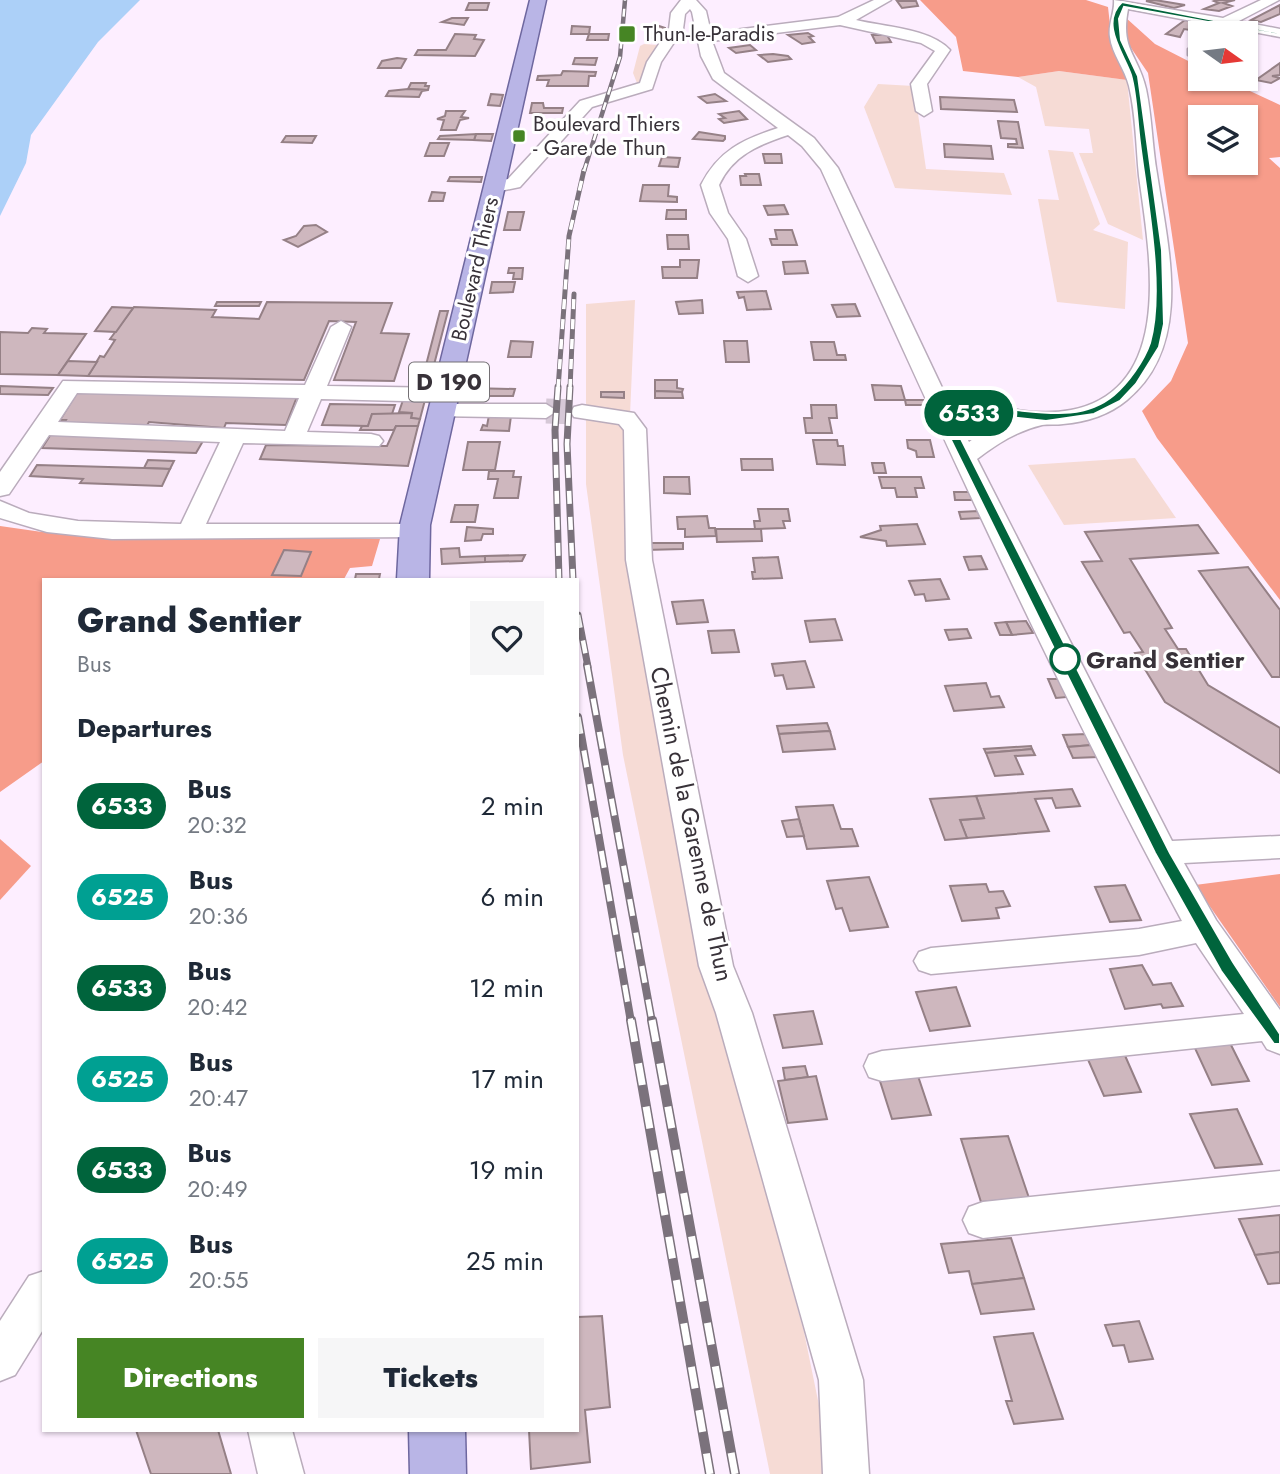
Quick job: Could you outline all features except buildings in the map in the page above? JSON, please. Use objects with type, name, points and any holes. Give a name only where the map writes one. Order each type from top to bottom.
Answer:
[{"type":"main road","name":"Boulevard Thiers","points":[[413,578],[414,532],[538,0]]},
{"type":"main road","points":[[437,1432],[439,1474]]},
{"type":"street","points":[[840,21],[861,0]]},
{"type":"street","points":[[705,38],[840,21],[861,14],[884,0]]},
{"type":"street","points":[[1224,21],[1272,0]]},
{"type":"street","points":[[495,187],[514,183],[586,104],[648,86],[654,62],[676,29],[678,13],[688,1],[699,11],[708,56],[718,76],[791,129],[816,150],[829,168],[964,457],[1162,853],[1204,929],[1275,1033],[882,1066]]},
{"type":"street","points":[[964,457],[998,432],[1046,418],[1090,412],[1116,399],[1133,382],[1154,347],[1159,324],[1157,250],[1135,76],[1118,40],[1116,19],[1121,2],[1217,21]]},
{"type":"street","points":[[840,21],[926,40],[943,50],[919,84],[924,111]]},
{"type":"street","points":[[1258,29],[1280,33]]},
{"type":"street","points":[[748,276],[737,239],[719,213],[710,186],[718,165],[738,149],[791,129]]},
{"type":"street","points":[[293,438],[341,327]]},
{"type":"street","points":[[0,489],[71,386],[313,392],[546,411]]},
{"type":"street","points":[[936,399],[978,411],[1046,418]]},
{"type":"street","points":[[949,426],[978,411]]},
{"type":"street","name":"Chemin de la Garenne de Thun","points":[[582,412],[626,418],[635,429],[639,560],[716,966],[734,1013],[841,1380],[845,1474]]},
{"type":"street","points":[[949,426],[998,432]]},
{"type":"street","points":[[42,428],[371,441]]},
{"type":"street","points":[[190,531],[235,436]]},
{"type":"street","points":[[0,509],[25,521],[57,526],[190,531],[414,532]]},
{"type":"street","points":[[1162,853],[1280,847]]},
{"type":"street","points":[[931,961],[1139,942],[1204,929]]},
{"type":"street","points":[[983,1220],[1280,1188]]},
{"type":"street","points":[[0,1360],[42,1293]]},
{"type":"street","points":[[270,1432],[281,1474]]},
{"type":"shaded area","points":[[920,0],[1086,0],[1108,7],[1112,43],[1127,80],[1059,71],[1018,77],[963,71],[956,37]]},
{"type":"shaded area","points":[[1125,17],[1155,44],[1188,61],[1188,91],[1250,91],[1280,105],[1280,157],[1269,158],[1280,168],[1280,600],[1157,438],[1142,411],[1171,381],[1188,343],[1148,73],[1127,42]]},
{"type":"shaded area","points":[[657,45],[645,64],[643,80],[637,83],[633,73],[640,46]]},
{"type":"shaded area","points":[[1059,71],[1127,80],[1143,240],[1108,224],[1079,153],[1093,153],[1089,129],[1045,126],[1036,87],[1018,77]]},
{"type":"shaded area","points":[[878,84],[914,86],[926,169],[1004,173],[1012,195],[895,188],[864,107]]},
{"type":"shaded area","points":[[1048,150],[1073,152],[1100,224],[1093,230],[1128,242],[1125,309],[1057,302],[1038,199],[1059,200]]},
{"type":"shaded area","points":[[635,300],[625,531],[709,987],[804,1332],[833,1474],[770,1474],[623,755],[586,484],[586,304]]},
{"type":"shaded area","points":[[1135,458],[1176,518],[1064,525],[1028,465]]},
{"type":"shaded area","points":[[0,526],[42,532],[380,539],[372,566],[350,568],[345,578],[42,578],[42,762],[0,792]]},
{"type":"shaded area","points":[[0,839],[31,866],[0,900]]},
{"type":"shaded area","points":[[1280,874],[1280,1007],[1195,885]]},
{"type":"water","points":[[0,0],[140,0],[98,42],[31,135],[26,163],[0,216]]},
{"type":"tunnel","points":[[546,411],[582,412]]},
{"type":"railway","points":[[584,171],[620,57],[625,0]]},
{"type":"railway","points":[[558,389],[569,236],[584,170]]},
{"type":"railway","points":[[570,389],[574,294]]},
{"type":"railway","points":[[558,387],[555,430],[559,578]]},
{"type":"railway","points":[[570,387],[567,444],[573,578]]},
{"type":"railway","points":[[579,620],[588,667]]},
{"type":"railway","points":[[587,665],[652,1022]]},
{"type":"railway","points":[[579,723],[631,1022]]},
{"type":"railway","points":[[631,1020],[710,1474]]},
{"type":"railway","points":[[652,1020],[735,1474]]},
{"type":"bus line","name":"6533","points":[[1280,33],[1122,4],[1116,19],[1118,40],[1135,76],[1157,250],[1159,324],[1154,347],[1133,382],[1116,399],[1090,412],[1046,418],[978,411],[947,422],[1162,853],[1227,966],[1280,1039]]},
{"type":"place","name":"Thun-le-Paradis","points":[[627,34]]},
{"type":"place","name":"Boulevard Thiers - Gare de Thun","points":[[519,136]]},
{"type":"place","name":"Grand Sentier","points":[[1065,659]]}]
